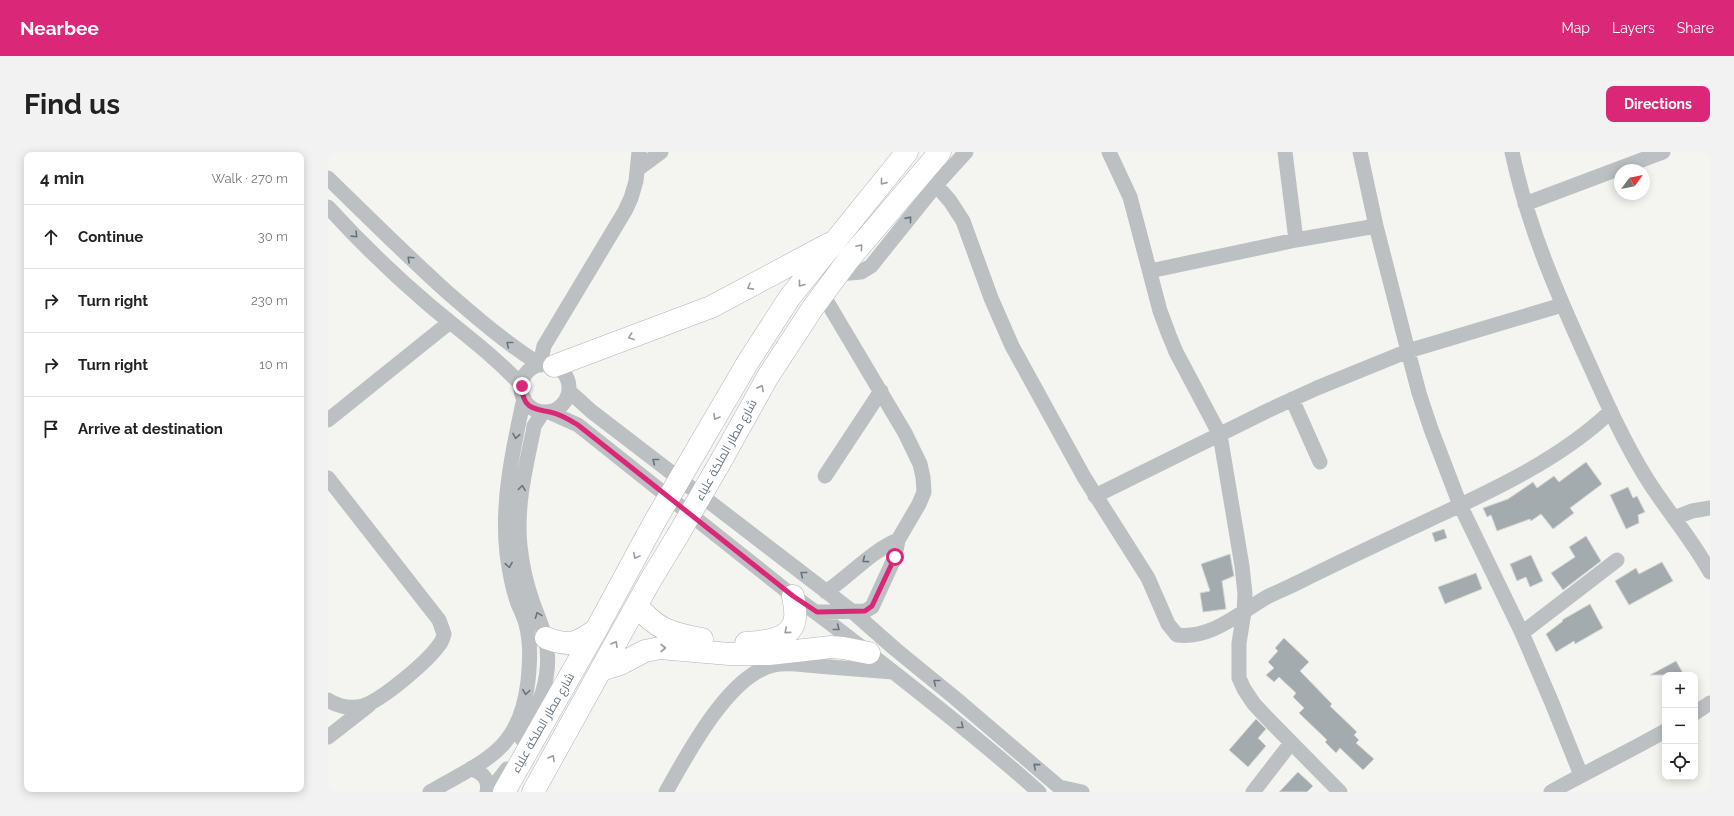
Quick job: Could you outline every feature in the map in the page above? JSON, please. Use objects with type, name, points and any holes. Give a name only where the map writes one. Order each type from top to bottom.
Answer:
[{"type":"highway","name":"شارع مطار الملكة علياء","points":[[534,792],[650,581],[678,536],[767,378],[823,295],[839,274],[940,152]]},
{"type":"highway","name":"شارع مطار الملكة علياء","points":[[504,792],[596,630],[655,521],[748,362],[790,297],[834,242],[898,155]]},
{"type":"highway","points":[[547,365],[711,307],[834,242]]},
{"type":"highway","points":[[637,605],[654,623],[676,634],[727,643],[747,643],[768,640],[787,633],[792,627],[795,619],[793,596]]},
{"type":"highway","points":[[546,638],[563,644],[570,644],[576,643],[596,630]]},
{"type":"highway","points":[[601,670],[620,664],[645,650],[660,648],[729,654],[769,654],[831,647],[869,653]]},
{"type":"street","points":[[547,365],[542,355],[544,346],[625,211],[631,198],[638,169],[639,152]]},
{"type":"street","points":[[638,169],[661,152]]},
{"type":"street","points":[[839,274],[861,272],[871,266],[936,185],[966,152]]},
{"type":"street","points":[[1109,152],[1130,197],[1160,311],[1176,352],[1220,435],[1242,566],[1244,612],[1239,643],[1239,678],[1254,704],[1340,792]]},
{"type":"street","points":[[1285,152],[1296,240]]},
{"type":"street","points":[[1360,152],[1376,226],[1424,408],[1460,506],[1522,633],[1581,775]]},
{"type":"street","points":[[1512,152],[1525,204],[1539,249],[1562,305],[1611,411],[1647,479],[1710,572]]},
{"type":"street","points":[[1525,204],[1636,157],[1663,152]]},
{"type":"street","points":[[328,178],[395,244],[474,316],[518,351],[564,373],[569,384],[568,397],[561,407],[546,412],[534,426],[522,484],[519,525],[520,546],[526,581],[546,638],[547,676],[542,699],[506,770],[488,792]]},
{"type":"street","points":[[936,185],[950,201],[963,221],[1007,337],[1096,496],[1148,578],[1168,624],[1177,635],[1186,636],[1198,634],[1220,626],[1267,597],[1500,486],[1563,450],[1597,424],[1611,411]]},
{"type":"street","points":[[328,207],[390,270],[450,322],[494,357],[523,392],[532,408],[578,425],[793,596],[817,612],[989,748],[1039,792]]},
{"type":"street","points":[[1150,271],[1296,240],[1376,226]]},
{"type":"street","points":[[817,612],[865,611],[872,606],[895,557],[898,540],[920,504],[924,492],[923,477],[915,454],[881,391],[823,295]]},
{"type":"street","points":[[1096,496],[1292,399],[1408,351],[1562,305]]},
{"type":"street","points":[[328,420],[450,322]]},
{"type":"street","points":[[430,792],[493,755],[507,740],[520,718],[526,694],[530,659],[529,640],[526,623],[517,600],[510,570],[506,535],[506,515],[511,465],[526,374],[530,370],[547,365]]},
{"type":"street","points":[[569,391],[591,411],[853,612],[1062,789],[1082,792]]},
{"type":"street","points":[[825,476],[881,391]]},
{"type":"street","points":[[1292,399],[1320,462]]},
{"type":"street","points":[[328,478],[407,578],[443,628],[444,634],[439,646],[409,674],[328,737]]},
{"type":"street","points":[[1674,518],[1692,511],[1710,508]]},
{"type":"street","points":[[826,592],[840,583],[860,564],[876,552],[898,540]]},
{"type":"street","points":[[1522,633],[1617,560]]},
{"type":"street","points":[[666,792],[698,736],[742,683],[756,672],[764,668],[784,664],[893,672]]},
{"type":"street","points":[[328,700],[345,707],[364,705],[375,701]]},
{"type":"street","points":[[1698,711],[1710,703]]},
{"type":"street","points":[[1551,792],[1662,733]]},
{"type":"street","points":[[1253,792],[1291,743]]},
{"type":"street","points":[[464,772],[476,770],[485,777],[488,783],[488,792]]},
{"type":"street","points":[[454,792],[464,772]]},
{"type":"building","points":[[1586,462],[1602,484],[1570,508],[1574,513],[1553,529],[1541,514],[1531,521],[1530,519],[1497,531],[1491,515],[1487,517],[1483,508],[1508,499],[1533,482],[1537,488],[1554,476],[1559,482]]},
{"type":"building","points":[[1628,487],[1633,498],[1637,496],[1645,512],[1638,515],[1639,523],[1626,529],[1610,495]]},
{"type":"building","points":[[1444,529],[1447,538],[1435,542],[1432,533]]},
{"type":"building","points":[[1586,536],[1601,561],[1563,590],[1551,573],[1575,557],[1569,547]]},
{"type":"building","points":[[1230,554],[1234,576],[1222,581],[1226,609],[1203,612],[1200,593],[1210,591],[1201,564]]},
{"type":"building","points":[[1531,555],[1543,581],[1530,587],[1526,577],[1517,581],[1510,564]]},
{"type":"building","points":[[1662,562],[1673,581],[1629,605],[1615,581],[1636,568],[1639,574]]},
{"type":"building","points":[[1476,573],[1482,589],[1445,604],[1438,587]]},
{"type":"building","points":[[1590,604],[1603,628],[1575,644],[1574,641],[1556,652],[1546,634],[1563,621],[1562,620]]},
{"type":"building","points":[[1284,638],[1309,662],[1300,671],[1332,704],[1330,706],[1357,732],[1354,735],[1359,740],[1356,743],[1374,759],[1363,770],[1340,748],[1336,753],[1325,742],[1327,740],[1299,713],[1304,708],[1293,697],[1296,693],[1279,677],[1274,682],[1266,675],[1274,668],[1268,662],[1278,651],[1275,648]]},
{"type":"building","points":[[1676,661],[1682,672],[1662,672],[1662,675],[1650,675]]},
{"type":"building","points":[[1256,719],[1266,729],[1258,738],[1266,746],[1248,767],[1229,750]]},
{"type":"building","points":[[1298,772],[1313,786],[1307,792],[1279,792]]},
{"type":"route","points":[[522,386],[524,398],[532,408],[537,411],[550,412],[559,415],[578,425],[793,596],[817,612],[865,611],[872,606],[875,601],[895,557]]}]
